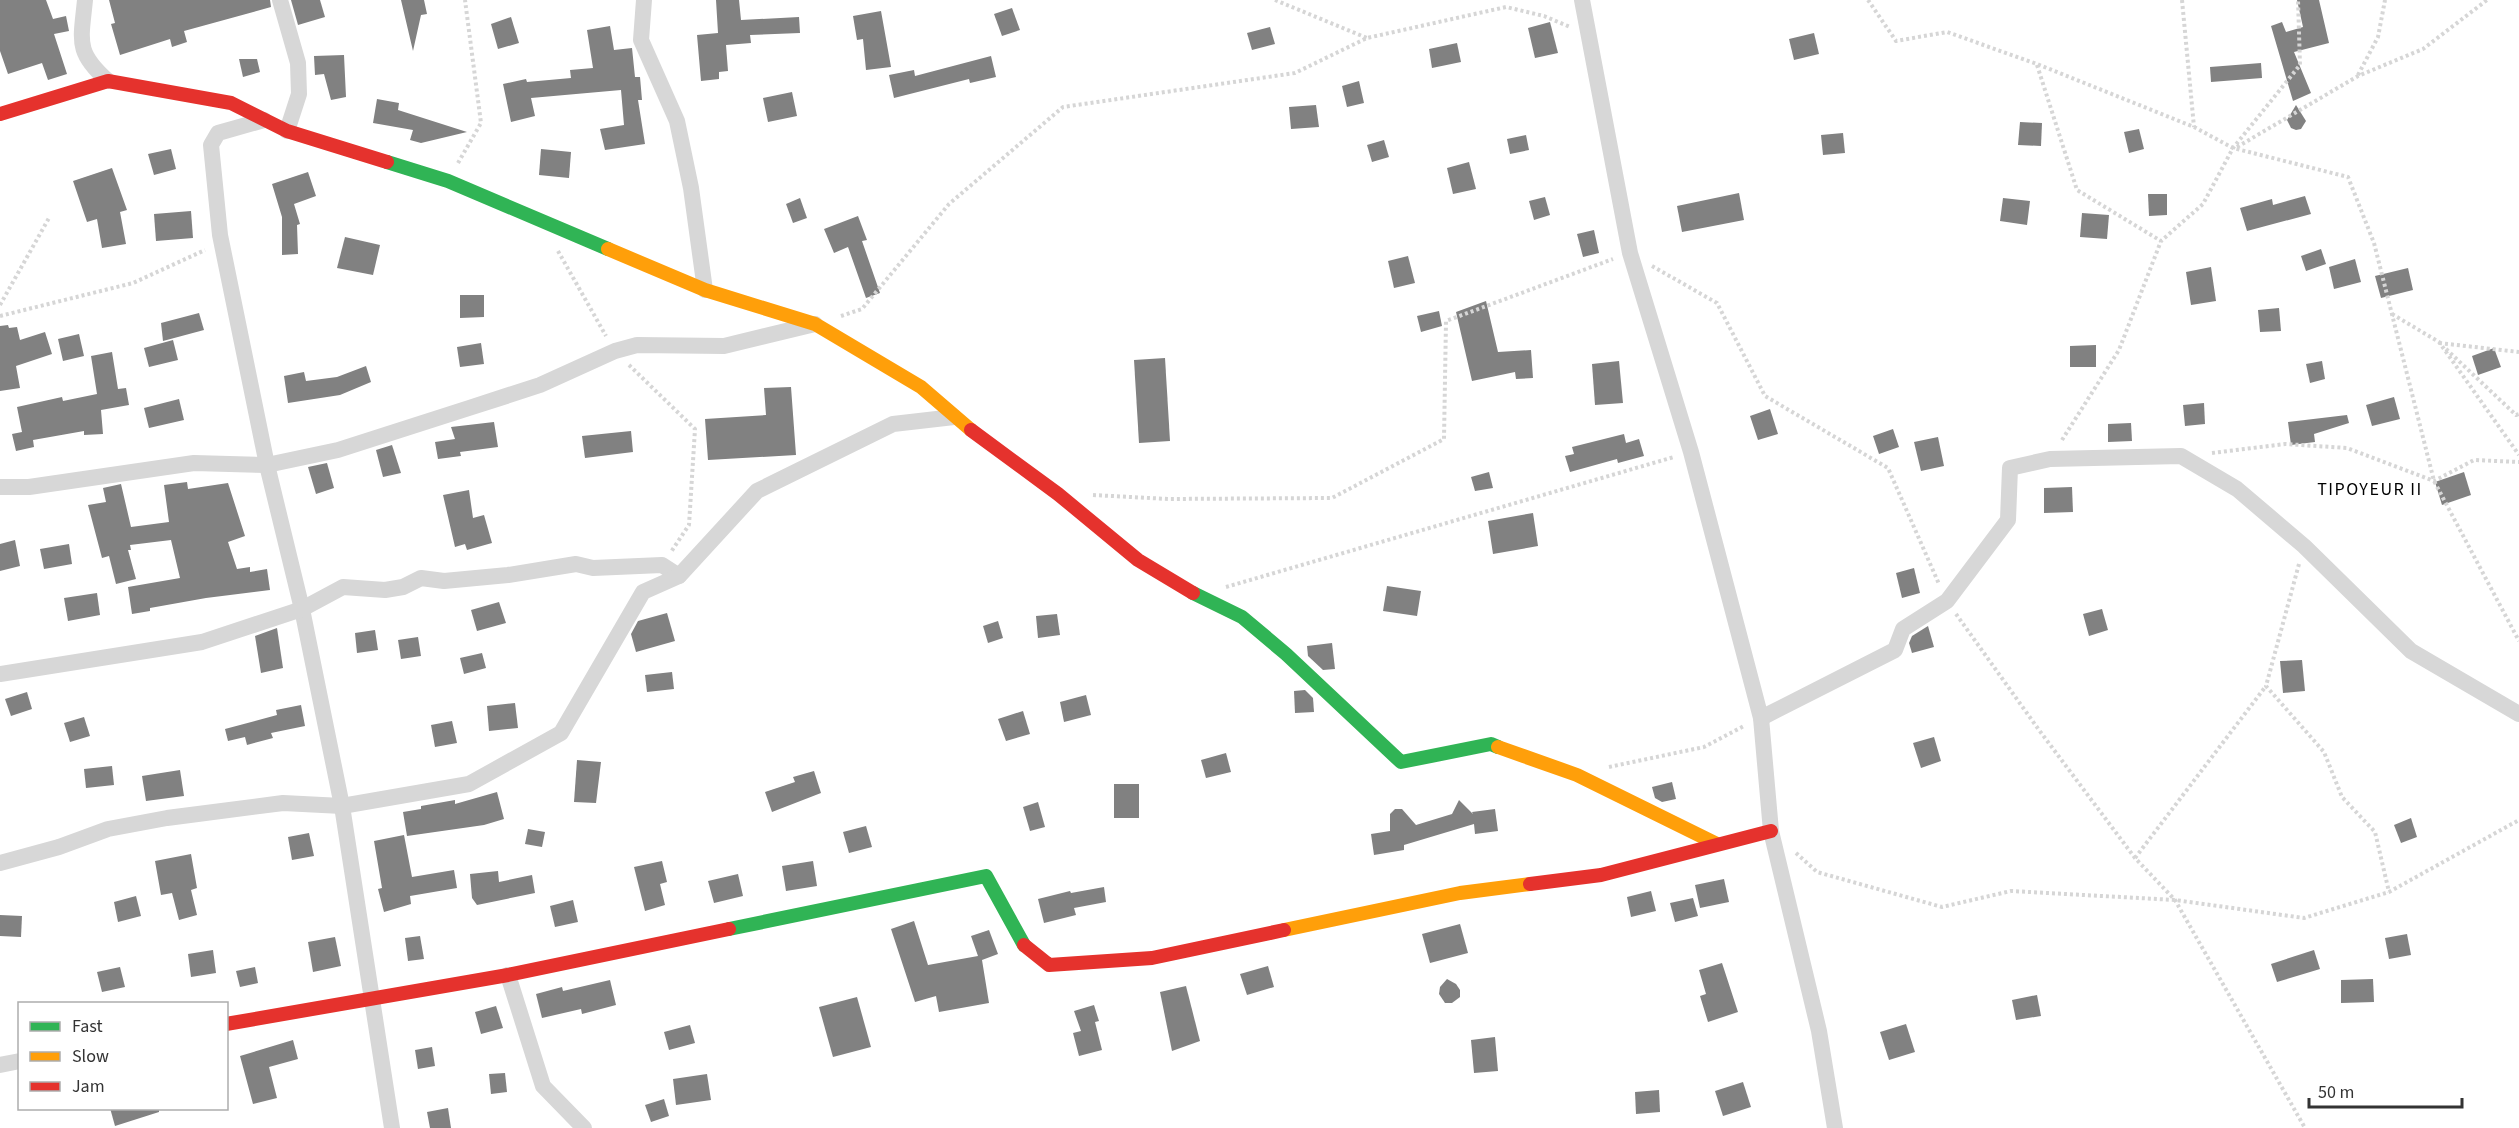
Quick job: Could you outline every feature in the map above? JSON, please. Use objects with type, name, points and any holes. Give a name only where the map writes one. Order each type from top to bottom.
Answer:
[{"type":"street","points":[[85,0],[81,46],[92,67],[108,81]]},
{"type":"street","points":[[280,0],[298,63],[299,93],[287,131]]},
{"type":"street","points":[[644,0],[641,40],[677,121],[691,188],[705,290]]},
{"type":"street","points":[[1582,0],[1630,253],[1691,452],[1761,718],[1771,831],[1819,1031],[1835,1128]]},
{"type":"street","points":[[0,114],[108,81],[231,103],[287,131],[448,181],[705,290],[815,324],[921,387],[954,417],[1058,494],[1138,560],[1196,596],[1242,617],[1286,654],[1401,762],[1491,744],[1577,775],[1717,844]]},
{"type":"street","points":[[264,120],[218,133],[211,145],[220,235],[267,465],[302,609],[342,806],[392,1128]]},
{"type":"street","points":[[0,487],[29,487],[194,463],[267,465],[338,450],[530,388],[615,351],[638,345],[724,346],[750,342],[815,324]]},
{"type":"street","points":[[0,863],[59,847],[108,829],[167,818],[283,803],[342,806],[469,784],[561,733],[643,591],[679,576],[757,491],[893,424],[954,417]]},
{"type":"street","points":[[1761,718],[1895,650],[1903,629],[1947,601],[2007,520],[2010,468],[2050,459],[2181,456],[2237,489],[2304,546],[2411,651],[2519,714]]},
{"type":"street","points":[[0,674],[202,642],[302,609],[343,587],[385,590],[403,587],[421,578],[444,581],[508,575],[576,564],[593,568],[662,565],[679,576]]},
{"type":"street","points":[[228,1024],[508,975],[986,876],[1024,946],[1049,965],[1152,958],[1460,892],[1601,875],[1771,831]]},
{"type":"street","points":[[508,975],[543,1086],[584,1128]]},
{"type":"street","points":[[0,1065],[18,1062]]},
{"type":"path","points":[[448,181],[481,123],[465,0]]},
{"type":"path","points":[[1275,0],[1367,39]]},
{"type":"path","points":[[1868,0],[1896,41],[1947,32],[2037,64],[2194,127],[2233,148],[2348,177],[2374,243],[2434,481],[2519,641]]},
{"type":"path","points":[[2182,0],[2194,127]]},
{"type":"path","points":[[2050,459],[2119,350],[2161,241],[2203,204],[2233,148],[2300,65],[2298,0]]},
{"type":"path","points":[[2358,76],[2378,37],[2385,0]]},
{"type":"path","points":[[2233,148],[2358,76],[2423,49],[2487,0]]},
{"type":"path","points":[[815,324],[862,309],[950,204],[1063,107],[1294,73],[1367,39],[1506,7],[1544,16],[1587,34]]},
{"type":"path","points":[[2037,64],[2078,190],[2161,241]]},
{"type":"path","points":[[0,305],[49,218]]},
{"type":"path","points":[[540,221],[615,351],[695,429],[689,525],[662,565]]},
{"type":"path","points":[[0,316],[133,283],[202,254],[220,235]]},
{"type":"path","points":[[1091,495],[1168,499],[1332,498],[1444,439],[1446,321],[1630,253],[1717,303],[1765,396],[1888,468],[1947,601],[2039,730],[2136,858],[2175,900],[2305,1128]]},
{"type":"path","points":[[2392,314],[2439,342],[2516,415],[2519,414]]},
{"type":"path","points":[[2439,342],[2519,352]]},
{"type":"path","points":[[2439,342],[2519,455]]},
{"type":"path","points":[[2181,456],[2285,444],[2347,448],[2434,481],[2474,460],[2519,462]]},
{"type":"path","points":[[1196,596],[1691,452]]},
{"type":"path","points":[[2136,858],[2266,686],[2304,546]]},
{"type":"path","points":[[2266,686],[2324,752],[2342,797],[2375,831],[2389,892]]},
{"type":"path","points":[[1577,775],[1704,747],[1761,718]]},
{"type":"path","points":[[1794,851],[1817,872],[1942,907],[2011,891],[2175,900],[2304,918],[2389,892],[2519,820]]},
{"type":"building","points":[[0,0],[46,0],[53,19],[66,16],[69,31],[54,34],[67,74],[48,80],[42,63],[8,74],[0,51]]},
{"type":"building","points":[[109,0],[270,0],[271,7],[184,31],[187,42],[172,47],[170,39],[120,55],[111,24],[115,23]]},
{"type":"building","points":[[291,0],[320,0],[325,17],[298,25]]},
{"type":"building","points":[[401,0],[424,0],[427,14],[421,15],[413,51]]},
{"type":"building","points":[[716,0],[739,0],[741,20],[799,17],[800,33],[750,35],[751,43],[726,45],[728,71],[719,72],[719,79],[701,81],[697,35],[718,33]]},
{"type":"building","points":[[2297,0],[2319,0],[2329,43],[2294,52],[2311,93],[2293,101],[2271,26],[2282,22],[2286,32],[2303,27]]},
{"type":"building","points":[[1012,8],[1020,30],[1002,36],[994,14]]},
{"type":"building","points":[[881,11],[891,67],[866,70],[863,39],[857,40],[853,16]]},
{"type":"building","points":[[511,17],[519,43],[498,49],[491,24]]},
{"type":"building","points":[[1550,22],[1558,53],[1535,58],[1528,28]]},
{"type":"building","points":[[610,26],[614,50],[632,48],[635,77],[640,77],[642,100],[638,100],[645,144],[605,150],[600,129],[624,125],[621,90],[531,98],[535,116],[511,122],[503,84],[526,79],[527,82],[571,78],[570,70],[593,68],[587,30]]},
{"type":"building","points":[[1270,27],[1275,44],[1252,50],[1247,33]]},
{"type":"building","points":[[1814,33],[1819,54],[1794,60],[1789,39]]},
{"type":"building","points":[[1457,43],[1461,62],[1432,68],[1429,49]]},
{"type":"building","points":[[344,55],[346,97],[331,100],[324,74],[315,75],[314,56]]},
{"type":"building","points":[[991,56],[996,77],[970,83],[969,79],[894,98],[889,75],[914,70],[915,76]]},
{"type":"building","points":[[239,59],[257,59],[260,72],[243,77]]},
{"type":"building","points":[[2261,63],[2262,78],[2211,82],[2210,67]]},
{"type":"building","points":[[1359,81],[1364,103],[1347,107],[1342,86]]},
{"type":"building","points":[[792,92],[797,116],[768,122],[763,98]]},
{"type":"building","points":[[377,99],[399,103],[398,110],[467,132],[421,143],[410,140],[413,130],[373,123]]},
{"type":"building","points":[[1316,105],[1319,127],[1291,129],[1289,107]]},
{"type":"building","points":[[2296,105],[2306,121],[2301,129],[2296,130],[2291,128],[2287,120]]},
{"type":"building","points":[[2020,122],[2042,123],[2041,146],[2018,145]]},
{"type":"building","points":[[2139,129],[2144,149],[2129,153],[2124,132]]},
{"type":"building","points":[[1843,133],[1845,153],[1823,155],[1821,135]]},
{"type":"building","points":[[1526,135],[1529,150],[1510,154],[1507,139]]},
{"type":"building","points":[[1384,140],[1389,157],[1372,162],[1367,145]]},
{"type":"building","points":[[171,149],[176,169],[154,175],[148,154]]},
{"type":"building","points":[[541,149],[571,152],[569,178],[539,175]]},
{"type":"building","points":[[1469,162],[1476,189],[1453,194],[1447,168]]},
{"type":"building","points":[[112,168],[127,210],[120,212],[126,244],[102,248],[97,219],[87,222],[73,181]]},
{"type":"building","points":[[308,172],[316,196],[294,204],[300,224],[297,225],[298,254],[282,255],[282,217],[272,184]]},
{"type":"building","points":[[1739,193],[1744,220],[1682,232],[1677,206]]},
{"type":"building","points":[[2148,194],[2167,194],[2167,215],[2149,216]]},
{"type":"building","points":[[2305,196],[2311,214],[2247,231],[2240,208],[2272,199],[2273,205]]},
{"type":"building","points":[[1545,197],[1550,215],[1534,220],[1529,201]]},
{"type":"building","points":[[800,198],[807,218],[793,223],[786,204]]},
{"type":"building","points":[[2003,198],[2030,201],[2027,225],[2000,221]]},
{"type":"building","points":[[191,211],[193,238],[156,241],[154,214]]},
{"type":"building","points":[[2082,213],[2109,215],[2107,239],[2080,237]]},
{"type":"building","points":[[858,216],[867,240],[862,241],[880,293],[866,298],[848,247],[834,253],[824,229]]},
{"type":"building","points":[[1594,230],[1599,253],[1583,257],[1577,234]]},
{"type":"building","points":[[345,237],[380,245],[373,275],[337,268]]},
{"type":"building","points":[[2321,249],[2326,264],[2306,271],[2301,256]]},
{"type":"building","points":[[1408,256],[1415,283],[1394,288],[1388,261]]},
{"type":"building","points":[[2355,259],[2361,282],[2334,289],[2329,267]]},
{"type":"building","points":[[2211,267],[2216,301],[2191,305],[2186,272]]},
{"type":"building","points":[[2408,268],[2413,290],[2381,298],[2375,276]]},
{"type":"building","points":[[460,295],[484,295],[484,317],[460,318]]},
{"type":"building","points":[[1486,301],[1498,352],[1531,350],[1533,378],[1516,379],[1515,372],[1472,381],[1456,312]]},
{"type":"building","points":[[2279,308],[2281,331],[2260,332],[2258,310]]},
{"type":"building","points":[[1439,311],[1442,326],[1421,332],[1417,316]]},
{"type":"building","points":[[199,313],[204,330],[163,341],[161,323]]},
{"type":"building","points":[[8,325],[9,328],[17,327],[20,340],[45,332],[52,354],[16,366],[20,388],[0,391],[0,326]]},
{"type":"building","points":[[79,334],[84,356],[63,361],[58,339]]},
{"type":"building","points":[[173,340],[178,360],[149,367],[144,348]]},
{"type":"building","points":[[481,343],[484,364],[460,367],[457,347]]},
{"type":"building","points":[[2096,345],[2096,367],[2070,367],[2070,346]]},
{"type":"building","points":[[2494,348],[2501,367],[2478,375],[2472,356]]},
{"type":"building","points":[[112,352],[118,389],[126,388],[129,405],[101,410],[103,434],[84,435],[84,431],[33,440],[34,447],[16,451],[12,434],[22,432],[17,407],[62,397],[63,401],[97,394],[91,356]]},
{"type":"building","points":[[1165,358],[1170,441],[1139,443],[1134,360]]},
{"type":"building","points":[[1619,361],[1623,403],[1595,405],[1592,364]]},
{"type":"building","points":[[2322,361],[2325,379],[2310,383],[2306,364]]},
{"type":"building","points":[[366,366],[371,382],[340,395],[288,403],[284,376],[304,372],[306,381],[337,377]]},
{"type":"building","points":[[791,387],[796,455],[708,460],[705,419],[766,415],[764,388]]},
{"type":"building","points":[[2394,397],[2400,419],[2372,426],[2366,405]]},
{"type":"building","points":[[179,399],[184,420],[149,428],[144,408]]},
{"type":"building","points":[[2204,403],[2205,424],[2185,426],[2183,405]]},
{"type":"building","points":[[1770,409],[1778,434],[1758,440],[1750,416]]},
{"type":"building","points":[[2347,415],[2349,423],[2314,434],[2315,442],[2291,445],[2288,422]]},
{"type":"building","points":[[494,422],[498,447],[460,452],[461,456],[438,459],[435,442],[455,439],[451,427]]},
{"type":"building","points":[[2131,423],[2132,441],[2108,442],[2108,424]]},
{"type":"building","points":[[1893,429],[1899,447],[1879,454],[1873,436]]},
{"type":"building","points":[[631,431],[633,452],[585,458],[582,436]]},
{"type":"building","points":[[1624,434],[1626,443],[1639,439],[1644,456],[1618,463],[1617,459],[1570,472],[1565,456],[1574,454],[1572,447]]},
{"type":"building","points":[[1938,437],[1944,466],[1921,471],[1914,442]]},
{"type":"building","points":[[392,445],[401,473],[383,477],[376,450]]},
{"type":"building","points":[[327,463],[334,488],[316,494],[308,467]]},
{"type":"building","points":[[1489,472],[1493,488],[1475,491],[1471,477]]},
{"type":"building","points":[[2464,472],[2471,495],[2442,505],[2435,482]]},
{"type":"building","points":[[187,482],[188,489],[228,483],[245,536],[228,542],[237,569],[250,567],[250,572],[267,569],[270,590],[206,598],[150,608],[150,611],[132,614],[128,587],[180,578],[171,540],[130,545],[131,550],[128,550],[136,579],[116,584],[109,556],[102,558],[88,505],[106,502],[103,488],[121,484],[131,527],[169,522],[164,485]]},
{"type":"building","points":[[2072,487],[2073,512],[2044,513],[2044,488]]},
{"type":"building","points":[[469,490],[473,518],[484,515],[492,543],[467,550],[465,544],[455,547],[443,495]]},
{"type":"building","points":[[1533,513],[1538,546],[1493,554],[1488,521]]},
{"type":"building","points":[[15,540],[20,566],[0,571],[0,544]]},
{"type":"building","points":[[69,544],[72,564],[44,569],[40,549]]},
{"type":"building","points":[[1914,568],[1920,593],[1902,598],[1896,573]]},
{"type":"building","points":[[1387,586],[1421,591],[1417,616],[1383,611]]},
{"type":"building","points":[[97,593],[100,615],[68,621],[64,598]]},
{"type":"building","points":[[499,602],[506,623],[477,631],[471,610]]},
{"type":"building","points":[[2102,609],[2108,630],[2089,636],[2083,614]]},
{"type":"building","points":[[667,613],[675,641],[636,652],[631,634],[638,621]]},
{"type":"building","points":[[1057,614],[1060,635],[1038,638],[1036,616]]},
{"type":"building","points":[[998,621],[1003,638],[988,643],[983,626]]},
{"type":"building","points":[[1928,626],[1934,647],[1912,653],[1909,643],[1912,636]]},
{"type":"building","points":[[277,628],[283,668],[261,673],[255,636]]},
{"type":"building","points":[[375,630],[378,650],[357,653],[355,633]]},
{"type":"building","points":[[418,637],[421,656],[401,659],[398,640]]},
{"type":"building","points":[[1332,643],[1335,669],[1323,670],[1308,656],[1307,646]]},
{"type":"building","points":[[482,653],[486,668],[464,674],[460,658]]},
{"type":"building","points":[[2302,660],[2305,691],[2283,693],[2280,661]]},
{"type":"building","points":[[672,672],[674,689],[647,692],[645,675]]},
{"type":"building","points":[[1305,690],[1313,698],[1314,712],[1295,713],[1294,691]]},
{"type":"building","points":[[27,692],[32,709],[11,716],[5,699]]},
{"type":"building","points":[[1086,695],[1091,715],[1064,722],[1060,702]]},
{"type":"building","points":[[515,703],[518,728],[489,731],[487,706]]},
{"type":"building","points":[[301,705],[305,726],[271,733],[273,738],[247,745],[245,737],[228,741],[225,729],[277,715],[276,710]]},
{"type":"building","points":[[1023,711],[1030,734],[1006,741],[998,719]]},
{"type":"building","points":[[84,717],[90,736],[70,742],[64,723]]},
{"type":"building","points":[[452,721],[457,743],[435,747],[431,725]]},
{"type":"building","points":[[1934,737],[1941,761],[1921,768],[1913,743]]},
{"type":"building","points":[[1226,753],[1231,772],[1206,778],[1201,760]]},
{"type":"building","points":[[577,760],[601,762],[596,803],[574,802]]},
{"type":"building","points":[[112,766],[114,785],[86,788],[84,769]]},
{"type":"building","points":[[180,770],[184,796],[146,801],[142,776]]},
{"type":"building","points":[[814,771],[821,793],[772,812],[765,792],[795,782],[793,777]]},
{"type":"building","points":[[1672,782],[1676,799],[1662,802],[1655,798],[1652,787]]},
{"type":"building","points":[[1114,784],[1139,784],[1139,818],[1114,818]]},
{"type":"building","points":[[497,792],[504,819],[484,825],[407,836],[403,812],[455,800],[455,804]]},
{"type":"building","points":[[1459,800],[1473,814],[1472,812],[1495,809],[1498,831],[1475,834],[1474,824],[1404,845],[1404,850],[1374,855],[1371,834],[1390,831],[1390,814],[1395,809],[1402,809],[1416,825],[1452,814]]},
{"type":"building","points":[[1038,802],[1045,827],[1030,831],[1023,807]]},
{"type":"building","points":[[2411,818],[2417,837],[2401,843],[2394,825]]},
{"type":"building","points":[[866,826],[872,847],[849,853],[843,832]]},
{"type":"building","points":[[528,829],[545,832],[542,847],[525,844]]},
{"type":"building","points":[[309,833],[314,856],[292,860],[288,837]]},
{"type":"building","points":[[404,835],[412,877],[454,870],[457,888],[410,896],[411,904],[384,912],[378,889],[382,888],[374,841]]},
{"type":"building","points":[[191,854],[197,888],[191,890],[197,915],[179,920],[172,893],[161,895],[155,861]]},
{"type":"building","points":[[662,861],[667,882],[660,884],[665,905],[645,911],[634,867]]},
{"type":"building","points":[[813,861],[817,886],[786,891],[782,866]]},
{"type":"building","points":[[498,871],[499,882],[532,875],[535,893],[477,905],[472,898],[470,874]]},
{"type":"building","points":[[738,874],[743,896],[714,903],[708,881]]},
{"type":"building","points":[[1724,879],[1729,902],[1700,908],[1695,885]]},
{"type":"building","points":[[1104,887],[1106,902],[1074,908],[1076,915],[1044,923],[1038,899],[1070,891],[1071,893]]},
{"type":"building","points":[[1651,891],[1656,911],[1631,917],[1627,897]]},
{"type":"building","points":[[136,896],[141,916],[118,922],[114,902]]},
{"type":"building","points":[[1693,898],[1698,916],[1675,922],[1670,903]]},
{"type":"building","points":[[573,900],[578,922],[555,927],[550,906]]},
{"type":"building","points":[[0,915],[22,916],[21,937],[0,936]]},
{"type":"building","points":[[914,921],[928,965],[978,956],[971,936],[989,930],[998,954],[982,960],[989,1003],[939,1012],[936,996],[915,1002],[891,929]]},
{"type":"building","points":[[1460,924],[1468,953],[1430,963],[1422,934]]},
{"type":"building","points":[[2407,934],[2411,955],[2389,959],[2385,938]]},
{"type":"building","points":[[420,936],[424,959],[408,961],[405,938]]},
{"type":"building","points":[[335,937],[341,966],[313,972],[308,942]]},
{"type":"building","points":[[213,950],[216,973],[191,977],[188,954]]},
{"type":"building","points":[[2314,950],[2320,969],[2277,982],[2271,964]]},
{"type":"building","points":[[1722,963],[1738,1012],[1708,1022],[1700,996],[1706,994],[1699,970]]},
{"type":"building","points":[[1268,966],[1274,987],[1247,995],[1240,974]]},
{"type":"building","points":[[120,967],[125,987],[102,992],[97,972]]},
{"type":"building","points":[[255,967],[258,983],[240,987],[236,971]]},
{"type":"building","points":[[1447,979],[1456,984],[1460,990],[1460,997],[1452,1003],[1445,1003],[1439,994],[1440,987]]},
{"type":"building","points":[[2373,979],[2374,1002],[2341,1003],[2341,980]]},
{"type":"building","points":[[610,980],[616,1005],[582,1014],[581,1009],[542,1018],[536,994],[562,987],[563,991]]},
{"type":"building","points":[[1186,986],[1200,1041],[1172,1051],[1160,992]]},
{"type":"building","points":[[2037,995],[2041,1016],[2016,1020],[2012,1000]]},
{"type":"building","points":[[857,997],[871,1047],[833,1057],[819,1007]]},
{"type":"building","points":[[1094,1005],[1099,1021],[1095,1022],[1102,1050],[1079,1056],[1073,1033],[1081,1031],[1074,1011]]},
{"type":"building","points":[[496,1006],[503,1028],[481,1034],[475,1012]]},
{"type":"building","points":[[1906,1024],[1915,1052],[1889,1060],[1880,1032]]},
{"type":"building","points":[[690,1025],[695,1043],[669,1050],[664,1032]]},
{"type":"building","points":[[1495,1037],[1498,1071],[1474,1073],[1471,1040]]},
{"type":"building","points":[[293,1040],[298,1059],[269,1067],[277,1098],[253,1104],[240,1056]]},
{"type":"building","points":[[432,1047],[435,1066],[418,1069],[415,1050]]},
{"type":"building","points":[[505,1073],[507,1092],[491,1094],[489,1074]]},
{"type":"building","points":[[707,1074],[711,1100],[676,1105],[673,1079]]},
{"type":"building","points":[[1743,1082],[1751,1107],[1723,1116],[1715,1091]]},
{"type":"building","points":[[1659,1090],[1660,1112],[1636,1114],[1635,1092]]},
{"type":"building","points":[[664,1099],[669,1116],[651,1122],[645,1105]]},
{"type":"building","points":[[448,1108],[451,1128],[430,1128],[427,1112]]},
{"type":"building","points":[[111,1110],[159,1110],[159,1112],[115,1126]]},
{"type":"traffic: fast","points":[[387,162],[448,181],[608,249]]},
{"type":"traffic: fast","points":[[1193,593],[1242,617],[1286,654],[1401,762],[1491,744],[1498,747]]},
{"type":"traffic: fast","points":[[729,929],[986,876],[1024,945]]},
{"type":"traffic: slow","points":[[608,249],[705,290],[815,324],[921,387],[971,430]]},
{"type":"traffic: slow","points":[[1498,747],[1577,775],[1717,844]]},
{"type":"traffic: slow","points":[[1284,930],[1460,893],[1530,884]]},
{"type":"traffic: jam","points":[[0,114],[108,81],[231,103],[287,131],[387,162]]},
{"type":"traffic: jam","points":[[971,430],[1058,494],[1138,560],[1193,593]]},
{"type":"traffic: jam","points":[[1530,884],[1601,875],[1771,831]]},
{"type":"traffic: jam","points":[[228,1024],[508,975],[729,929]]},
{"type":"traffic: jam","points":[[1024,945],[1049,965],[1152,958],[1284,930]]},
{"type":"district","name":"TIPOYEUR II","points":[[2370,489]]}]
